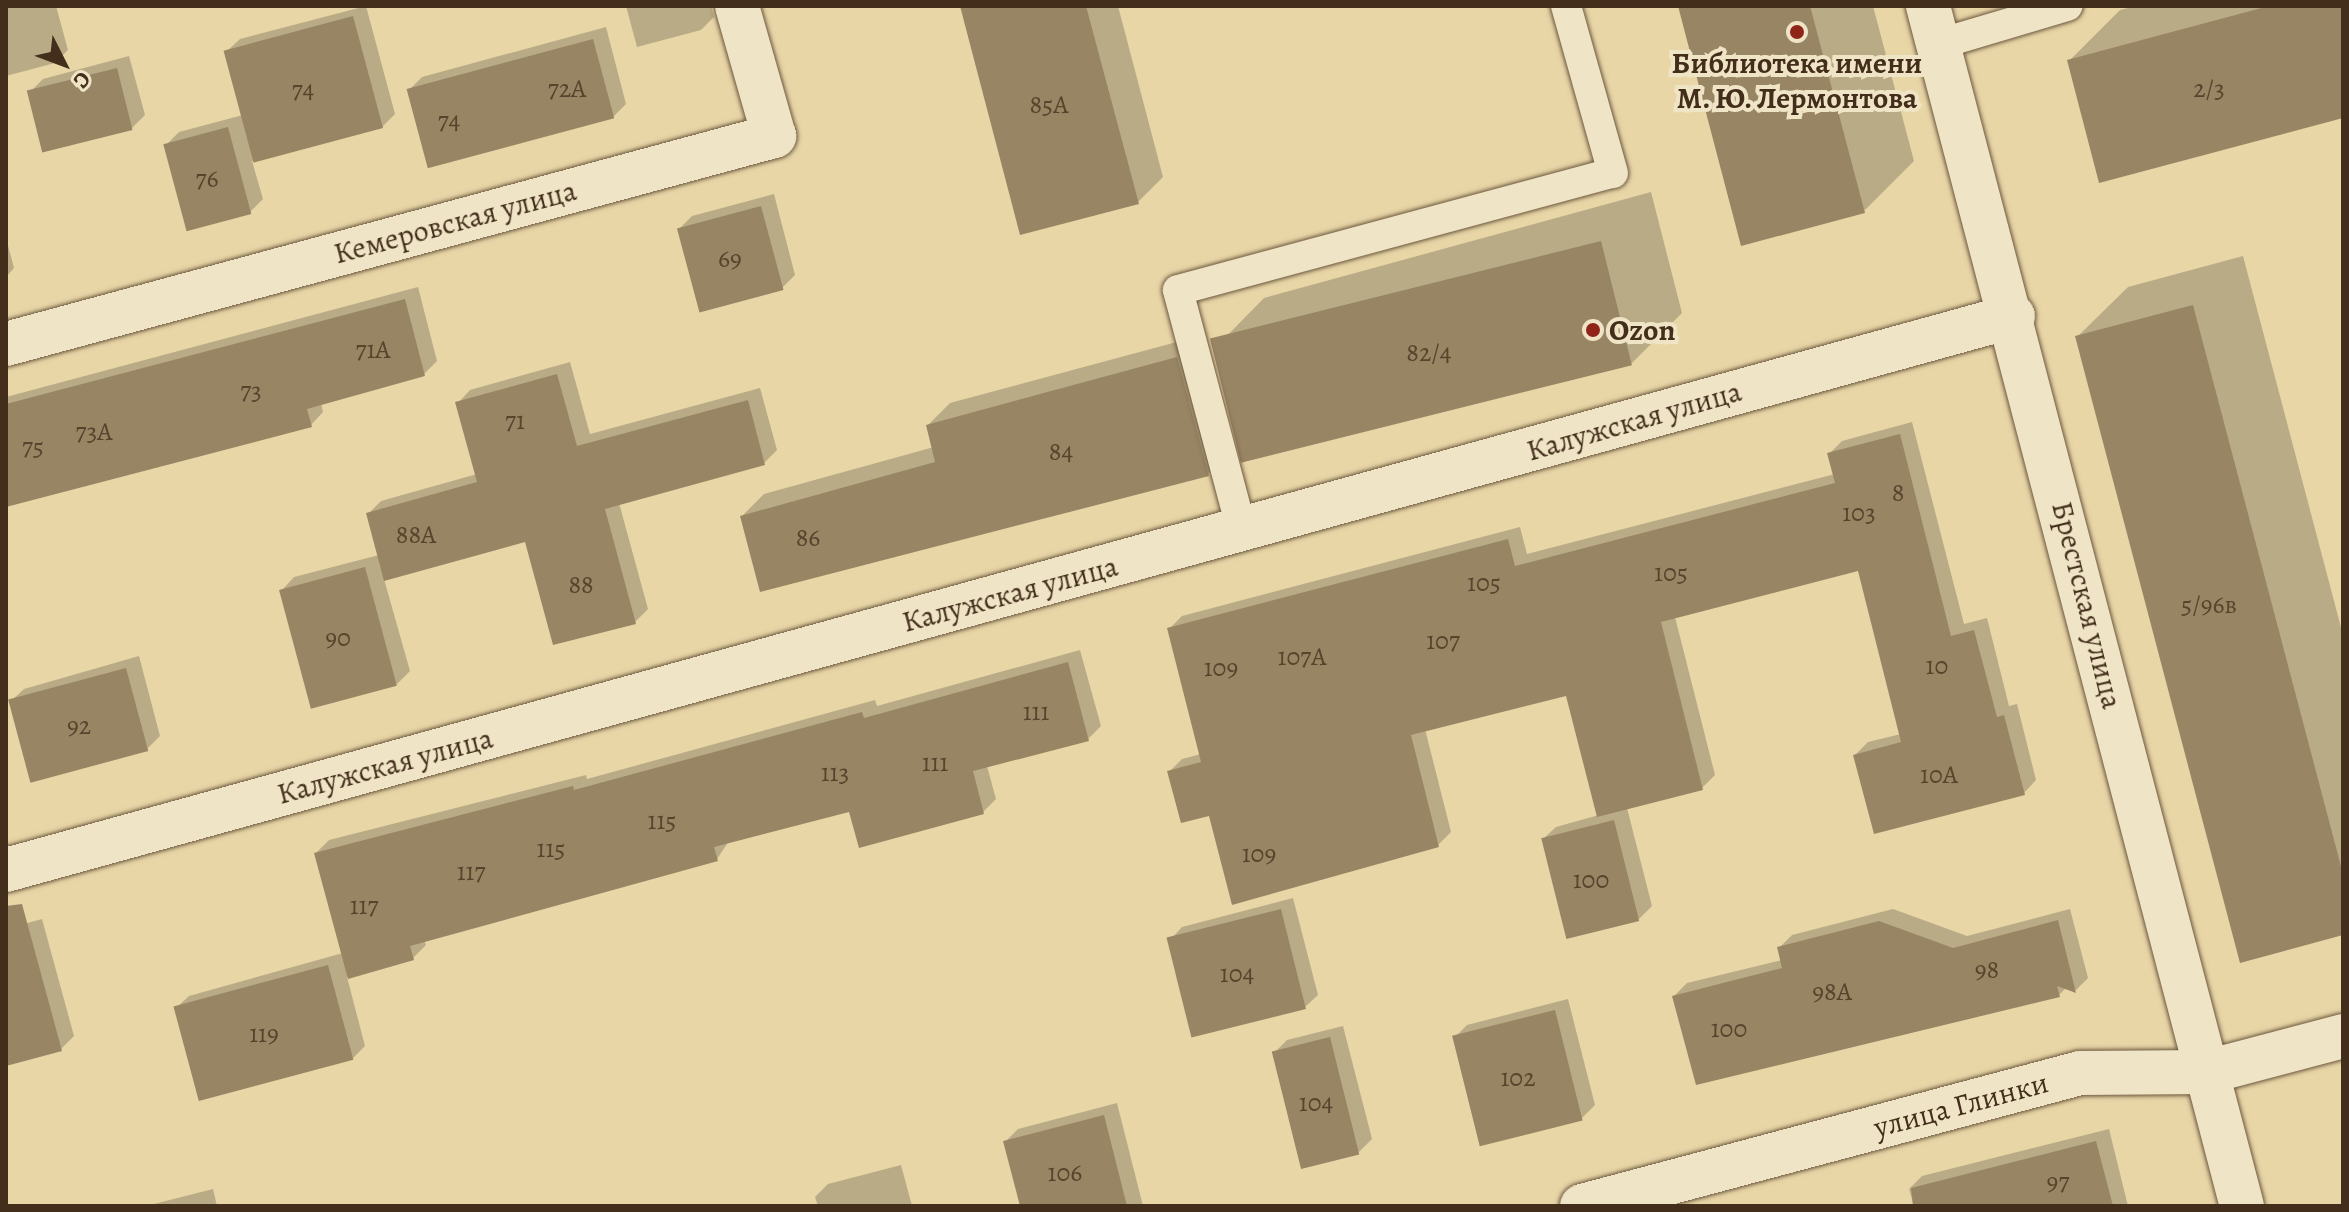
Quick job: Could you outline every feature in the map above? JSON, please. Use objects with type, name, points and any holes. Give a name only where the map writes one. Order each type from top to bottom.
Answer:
[{"type":"street","name":"Кемеровская улица","points":[[6,344],[774,136],[737,6]]},
{"type":"street","name":"Брестская улица","points":[[1934,25],[2013,316],[2242,1206]]},
{"type":"street","name":"Калужская улица","points":[[6,870],[2013,316]]},
{"type":"street","name":"улица Глинки","points":[[1582,1206],[2080,1073],[2207,1072],[2343,1036]]},
{"type":"lane","points":[[1242,531],[1178,290],[1613,173],[1566,6]]},
{"type":"lane","points":[[1934,25],[2067,6]]},
{"type":"building","points":[[960,6],[1086,6],[1139,204],[1020,235]]},
{"type":"building","points":[[1678,6],[1810,6],[1865,213],[1741,246]]},
{"type":"building","points":[[2269,6],[2343,6],[2343,118],[2099,183],[2067,60]]},
{"type":"building","points":[[353,16],[383,128],[254,163],[224,51]]},
{"type":"building","points":[[593,39],[614,118],[428,168],[407,89]]},
{"type":"building","points":[[117,68],[132,130],[42,153],[27,90]]},
{"type":"building","points":[[228,127],[251,214],[187,231],[163,144]]},
{"type":"building","points":[[761,206],[784,290],[699,313],[677,229]]},
{"type":"building","points":[[1601,241],[1632,365],[1241,463],[1210,338]]},
{"type":"building","points":[[405,299],[425,376],[307,409],[312,427],[6,507],[6,404]]},
{"type":"building","points":[[2193,305],[2343,874],[2343,935],[2240,963],[2075,336]]},
{"type":"building","points":[[1177,357],[1209,476],[760,592],[740,516],[935,462],[926,425]]},
{"type":"building","points":[[557,374],[577,446],[748,400],[765,465],[605,509],[636,624],[553,645],[525,542],[384,581],[366,513],[477,482],[455,402]]},
{"type":"building","points":[[1900,434],[1951,636],[1974,630],[1997,717],[2004,715],[2025,795],[1874,834],[1853,755],[1901,742],[1858,571],[1661,622],[1703,790],[1597,817],[1566,696],[1411,735],[1439,847],[1232,905],[1209,816],[1181,823],[1167,771],[1201,762],[1167,628],[1508,539],[1515,566],[1835,483],[1827,453]]},
{"type":"building","points":[[365,567],[397,686],[311,709],[279,590]]},
{"type":"building","points":[[1068,662],[1089,741],[973,771],[984,814],[859,848],[849,812],[714,847],[718,861],[410,946],[414,960],[348,979],[314,853],[573,786],[574,790],[862,712],[864,718]]},
{"type":"building","points":[[126,668],[148,751],[30,783],[8,700]]},
{"type":"building","points":[[1614,820],[1639,921],[1566,939],[1541,838]]},
{"type":"building","points":[[22,904],[62,1051],[6,1066],[6,906]]},
{"type":"building","points":[[1281,909],[1306,1009],[1191,1037],[1167,938]]},
{"type":"building","points":[[2058,920],[2076,993],[2057,986],[2060,997],[1696,1085],[1672,996],[1782,968],[1777,947],[1879,921],[1953,948]]},
{"type":"building","points":[[328,965],[353,1060],[199,1101],[173,1006]]},
{"type":"building","points":[[1555,1010],[1583,1121],[1480,1146],[1452,1036]]},
{"type":"building","points":[[1330,1037],[1359,1154],[1301,1169],[1272,1052]]},
{"type":"building","points":[[1104,1115],[1127,1206],[1020,1206],[1003,1141]]},
{"type":"building","points":[[2096,1141],[2113,1206],[1913,1206],[1911,1188]]},
{"type":"place","name":"Библиотека имени М. Ю. Лермонтова","points":[[1797,32]]},
{"type":"place","name":"Ozon","points":[[1593,330]]}]
